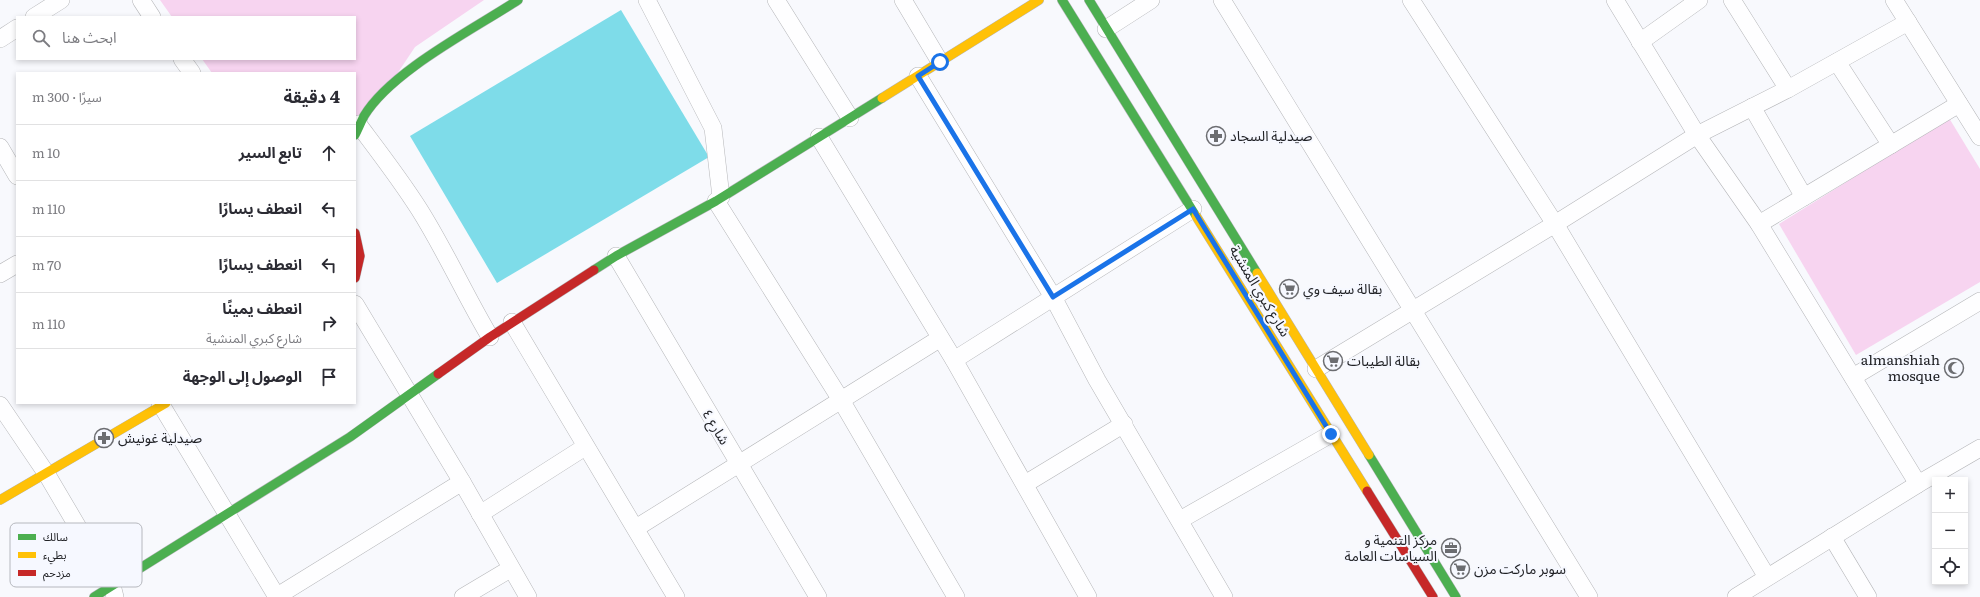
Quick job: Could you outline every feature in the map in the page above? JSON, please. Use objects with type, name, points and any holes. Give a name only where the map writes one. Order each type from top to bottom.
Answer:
[{"type":"main road","points":[[357,130],[375,102],[394,83],[437,52],[518,0]]},
{"type":"main road","points":[[142,572],[226,515],[350,437],[512,322],[616,256],[718,199],[1039,0]]},
{"type":"main road","name":"شارع كبري المنشية","points":[[1062,0],[1433,597]]},
{"type":"main road","name":"شارع كبري المنشية","points":[[1088,0],[1456,597]]},
{"type":"main road","points":[[356,236],[359,245],[360,266],[356,276]]},
{"type":"main road","points":[[0,500],[162,404]]},
{"type":"main road","points":[[94,597],[114,591]]},
{"type":"street","points":[[36,16],[61,0]]},
{"type":"street","points":[[141,0],[151,16]]},
{"type":"street","points":[[647,0],[714,128],[718,199],[841,400],[956,597]]},
{"type":"street","points":[[776,0],[850,118]]},
{"type":"street","points":[[903,0],[940,62]]},
{"type":"street","points":[[1106,29],[1151,0]]},
{"type":"street","points":[[1222,0],[1589,597]]},
{"type":"street","points":[[1411,0],[1555,224],[1767,577]]},
{"type":"street","points":[[1615,0],[1697,135],[1759,224],[1918,484]]},
{"type":"street","points":[[1640,42],[1699,0]]},
{"type":"street","points":[[1732,0],[1788,89]]},
{"type":"street","points":[[1894,0],[1980,137]]},
{"type":"street","points":[[1316,369],[1555,224],[1697,135],[1788,89],[1908,22]]},
{"type":"street","points":[[0,39],[16,29]]},
{"type":"street","points":[[183,60],[191,72]]},
{"type":"street","points":[[1837,62],[1891,145]]},
{"type":"street","points":[[918,76],[1053,297],[1097,380],[1224,597]]},
{"type":"street","points":[[1759,224],[1959,104]]},
{"type":"street","points":[[1752,108],[1804,197]]},
{"type":"street","points":[[357,130],[385,159],[419,210],[472,308],[490,337]]},
{"type":"street","points":[[819,137],[939,339],[954,360],[1088,597]]},
{"type":"street","points":[[0,147],[16,174]]},
{"type":"street","points":[[954,360],[1193,209]]},
{"type":"street","name":"شارع ٤","points":[[616,256],[818,597]]},
{"type":"street","points":[[0,274],[16,265]]},
{"type":"street","points":[[1853,377],[1980,301]]},
{"type":"street","points":[[356,306],[462,482],[510,569],[528,597]]},
{"type":"street","points":[[512,322],[585,447],[636,528],[676,597]]},
{"type":"street","points":[[636,528],[939,339]]},
{"type":"street","points":[[162,404],[226,515],[277,597],[462,482]]},
{"type":"street","points":[[0,405],[46,473],[75,523]]},
{"type":"street","points":[[1025,484],[1124,424]]},
{"type":"street","points":[[1180,520],[1331,434]]},
{"type":"street","points":[[480,514],[585,447]]},
{"type":"street","points":[[1736,597],[1918,484],[1979,451]]},
{"type":"street","points":[[1832,537],[1868,597]]},
{"type":"street","points":[[463,597],[510,569]]},
{"type":"shaded area","points":[[160,0],[484,0],[415,47],[356,136],[356,72],[211,72],[203,60],[356,60],[356,16],[171,16]]},
{"type":"shaded area","points":[[1949,118],[1980,169],[1980,282],[1856,355],[1779,224]]},
{"type":"water","points":[[621,10],[709,157],[497,283],[410,136]]},
{"type":"traffic: fast","points":[[356,133],[364,116],[377,99],[393,83],[435,52],[518,0]]},
{"type":"traffic: fast","points":[[1062,0],[1196,216]]},
{"type":"traffic: fast","points":[[1089,0],[1257,273]]},
{"type":"traffic: fast","points":[[594,270],[616,256],[716,201],[882,98]]},
{"type":"traffic: fast","points":[[142,567],[350,437],[438,374]]},
{"type":"traffic: fast","points":[[1369,455],[1456,597]]},
{"type":"traffic: fast","points":[[94,597],[110,587]]},
{"type":"traffic: slow","points":[[882,98],[1039,0]]},
{"type":"traffic: slow","points":[[1196,216],[1367,491]]},
{"type":"traffic: slow","points":[[1257,273],[1369,455]]},
{"type":"traffic: slow","points":[[0,500],[164,404]]},
{"type":"traffic: jam","points":[[356,238],[360,256],[356,274]]},
{"type":"traffic: jam","points":[[438,374],[490,337],[594,270]]},
{"type":"traffic: jam","points":[[1367,491],[1433,597]]},
{"type":"place","name":"صيدلية السجاد","points":[[1216,136]]},
{"type":"place","name":"بقالة سيف وي","points":[[1289,289]]},
{"type":"place","name":"بقالة الطيبات","points":[[1333,361]]},
{"type":"place","name":"almanshiah mosque","points":[[1954,368]]},
{"type":"place","name":"صيدلية غونيش","points":[[104,438]]},
{"type":"place","name":"مركز التنمية و السياسات العامة","points":[[1451,548]]},
{"type":"place","name":"سوبر ماركت مزن","points":[[1460,569]]},
{"type":"route","points":[[940,62],[918,76],[1053,297],[1193,209],[1331,434]]}]
